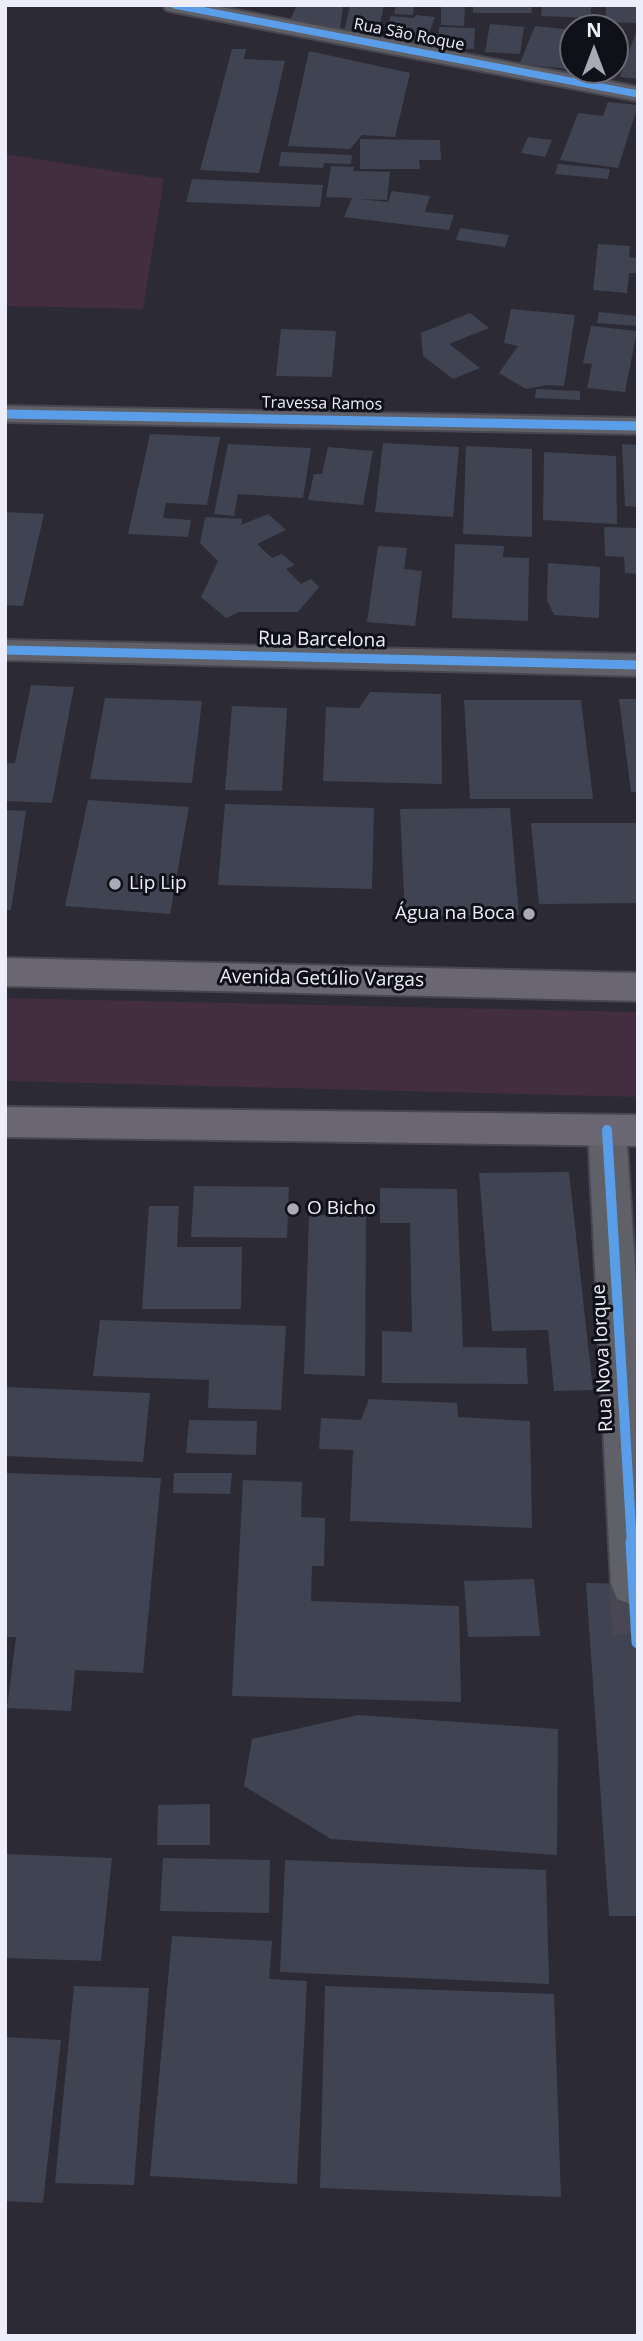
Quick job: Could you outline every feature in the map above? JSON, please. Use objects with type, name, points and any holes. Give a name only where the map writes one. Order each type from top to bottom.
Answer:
[{"type":"main road","name":"Avenida Getúlio Vargas","points":[[5,972],[638,987]]},
{"type":"main road","points":[[5,1122],[622,1130]]},
{"type":"street","name":"Rua São Roque","points":[[174,5],[277,16],[638,94]]},
{"type":"street","name":"Travessa Ramos","points":[[5,414],[638,425]]},
{"type":"street","name":"Rua Barcelona","points":[[5,650],[638,664]]},
{"type":"street","name":"Rua Nova Iorque","points":[[622,1130],[633,1584]]},
{"type":"shaded area","points":[[5,154],[164,179],[143,309],[5,306]]},
{"type":"shaded area","points":[[5,998],[638,1012],[638,1097],[5,1081]]},
{"type":"building","points":[[297,5],[343,5],[340,30],[290,20]]},
{"type":"building","points":[[350,5],[384,5],[377,38],[343,36]]},
{"type":"building","points":[[396,5],[414,5],[413,15],[394,14]]},
{"type":"building","points":[[441,5],[465,5],[464,26],[441,25]]},
{"type":"building","points":[[473,5],[531,5],[532,13],[473,13]]},
{"type":"building","points":[[542,5],[591,5],[591,14],[541,16]]},
{"type":"building","points":[[606,5],[638,5],[638,23],[629,23],[629,14],[605,14]]},
{"type":"building","points":[[416,15],[435,17],[426,41],[415,40],[413,44],[381,41],[391,16],[414,18]]},
{"type":"building","points":[[490,24],[524,27],[520,54],[485,52]]},
{"type":"building","points":[[535,26],[559,29],[559,68],[520,63]]},
{"type":"building","points":[[439,27],[475,28],[474,49],[438,48]]},
{"type":"building","points":[[637,29],[638,79],[629,78],[629,52]]},
{"type":"building","points":[[232,49],[246,49],[244,59],[285,61],[259,173],[200,170]]},
{"type":"building","points":[[309,51],[410,73],[395,137],[362,135],[350,149],[288,146]]},
{"type":"building","points":[[608,102],[638,105],[618,168],[560,160],[578,113],[603,116]]},
{"type":"building","points":[[528,137],[552,140],[545,157],[521,153]]},
{"type":"building","points":[[360,139],[440,140],[441,160],[419,160],[420,169],[360,169]]},
{"type":"building","points":[[281,152],[352,155],[351,164],[324,163],[323,168],[279,166]]},
{"type":"building","points":[[558,164],[610,169],[608,179],[555,174]]},
{"type":"building","points":[[331,166],[354,167],[353,171],[390,172],[387,200],[358,199],[388,202],[392,191],[430,196],[425,212],[454,215],[449,230],[344,217],[352,198],[326,197]]},
{"type":"building","points":[[192,179],[323,185],[320,207],[186,202]]},
{"type":"building","points":[[460,228],[509,235],[505,247],[456,240]]},
{"type":"building","points":[[598,244],[630,246],[629,257],[638,258],[638,273],[629,273],[627,293],[593,290]]},
{"type":"building","points":[[511,309],[575,315],[564,386],[547,385],[526,389],[499,373],[518,346],[504,343]]},
{"type":"building","points":[[599,312],[638,316],[638,326],[597,323]]},
{"type":"building","points":[[470,313],[489,328],[449,344],[480,368],[453,379],[423,356],[421,333]]},
{"type":"building","points":[[591,326],[637,331],[625,392],[587,388],[592,364],[583,363]]},
{"type":"building","points":[[281,329],[336,331],[332,377],[276,376]]},
{"type":"building","points":[[536,389],[580,391],[580,400],[535,398]]},
{"type":"building","points":[[150,434],[220,437],[207,505],[166,503],[163,518],[191,520],[188,537],[128,534]]},
{"type":"building","points":[[383,443],[459,447],[453,517],[375,512]]},
{"type":"building","points":[[228,444],[311,448],[303,498],[238,494],[234,516],[214,514]]},
{"type":"building","points":[[622,444],[638,445],[638,507],[625,506]]},
{"type":"building","points":[[466,446],[532,449],[532,537],[463,534]]},
{"type":"building","points":[[328,447],[373,451],[363,505],[308,500],[314,474],[322,474]]},
{"type":"building","points":[[544,452],[616,456],[617,524],[543,520]]},
{"type":"building","points":[[5,512],[44,514],[23,606],[5,605]]},
{"type":"building","points":[[268,514],[286,530],[257,544],[272,558],[282,554],[295,565],[286,569],[301,584],[311,579],[319,587],[298,612],[239,612],[226,618],[201,597],[218,561],[200,543],[205,517],[242,519],[241,525]]},
{"type":"building","points":[[604,527],[638,528],[638,574],[625,573],[624,557],[605,556]]},
{"type":"building","points":[[455,544],[504,546],[503,557],[529,558],[528,621],[452,618]]},
{"type":"building","points":[[378,546],[407,548],[404,569],[422,571],[415,626],[367,622]]},
{"type":"building","points":[[548,563],[600,567],[599,618],[554,615],[547,600]]},
{"type":"building","points":[[31,685],[74,687],[52,803],[5,801],[5,763],[15,763]]},
{"type":"building","points":[[370,692],[441,694],[442,784],[323,781],[326,707],[359,708]]},
{"type":"building","points":[[105,698],[202,701],[192,783],[90,779]]},
{"type":"building","points":[[619,699],[638,699],[638,792],[631,792]]},
{"type":"building","points":[[464,700],[581,700],[593,799],[470,799]]},
{"type":"building","points":[[232,706],[287,708],[282,791],[225,790]]},
{"type":"building","points":[[88,800],[189,807],[170,914],[65,906]]},
{"type":"building","points":[[225,804],[374,808],[372,889],[218,885]]},
{"type":"building","points":[[510,808],[519,915],[405,916],[400,809]]},
{"type":"building","points":[[5,810],[26,811],[11,910],[5,910]]},
{"type":"building","points":[[531,823],[638,823],[638,903],[539,904]]},
{"type":"building","points":[[569,1172],[593,1390],[554,1391],[548,1330],[492,1331],[479,1173]]},
{"type":"building","points":[[194,1186],[289,1187],[287,1238],[191,1237]]},
{"type":"building","points":[[380,1188],[457,1189],[463,1347],[526,1348],[528,1384],[382,1383],[382,1331],[412,1332],[410,1223],[380,1223]]},
{"type":"building","points":[[149,1206],[179,1206],[177,1247],[242,1247],[241,1309],[142,1309]]},
{"type":"building","points":[[309,1215],[366,1216],[365,1376],[304,1374]]},
{"type":"building","points":[[100,1320],[286,1326],[281,1410],[208,1408],[209,1380],[93,1376]]},
{"type":"building","points":[[5,1387],[150,1393],[143,1462],[5,1456]]},
{"type":"building","points":[[369,1399],[457,1403],[458,1417],[530,1421],[532,1528],[350,1521],[353,1450],[319,1449],[321,1418],[361,1420]]},
{"type":"building","points":[[189,1420],[257,1421],[256,1455],[186,1453]]},
{"type":"building","points":[[5,1473],[161,1478],[143,1673],[75,1670],[71,1711],[7,1708],[16,1637],[5,1637]]},
{"type":"building","points":[[174,1473],[232,1473],[230,1494],[173,1493]]},
{"type":"building","points":[[243,1480],[302,1482],[301,1517],[325,1518],[324,1566],[312,1566],[311,1601],[459,1606],[461,1702],[232,1696]]},
{"type":"building","points":[[534,1579],[540,1636],[468,1637],[464,1581]]},
{"type":"building","points":[[586,1583],[638,1584],[638,1916],[609,1916]]},
{"type":"building","points":[[358,1715],[558,1729],[557,1855],[331,1839],[244,1786],[252,1739]]},
{"type":"building","points":[[210,1804],[210,1845],[157,1845],[158,1805]]},
{"type":"building","points":[[5,1854],[112,1858],[101,1961],[5,1958]]},
{"type":"building","points":[[163,1858],[270,1860],[269,1913],[160,1911]]},
{"type":"building","points":[[285,1860],[546,1870],[549,1984],[280,1972]]},
{"type":"building","points":[[172,1936],[272,1941],[269,1979],[307,1981],[297,2184],[150,2176]]},
{"type":"building","points":[[74,1986],[149,1988],[134,2185],[55,2183]]},
{"type":"building","points":[[325,1986],[554,1994],[561,2197],[320,2188]]},
{"type":"building","points":[[5,2037],[61,2040],[43,2203],[5,2201]]},
{"type":"tunnel","points":[[633,1584],[638,1642]]},
{"type":"cycle path","points":[[174,5],[638,94]]},
{"type":"cycle path","points":[[5,414],[638,426]]},
{"type":"cycle path","points":[[5,650],[638,665]]},
{"type":"cycle path","points":[[607,1130],[638,1642]]},
{"type":"place","name":"Lip Lip","points":[[115,884]]},
{"type":"place","name":"Água na Boca","points":[[529,914]]},
{"type":"place","name":"O Bicho","points":[[293,1209]]}]
